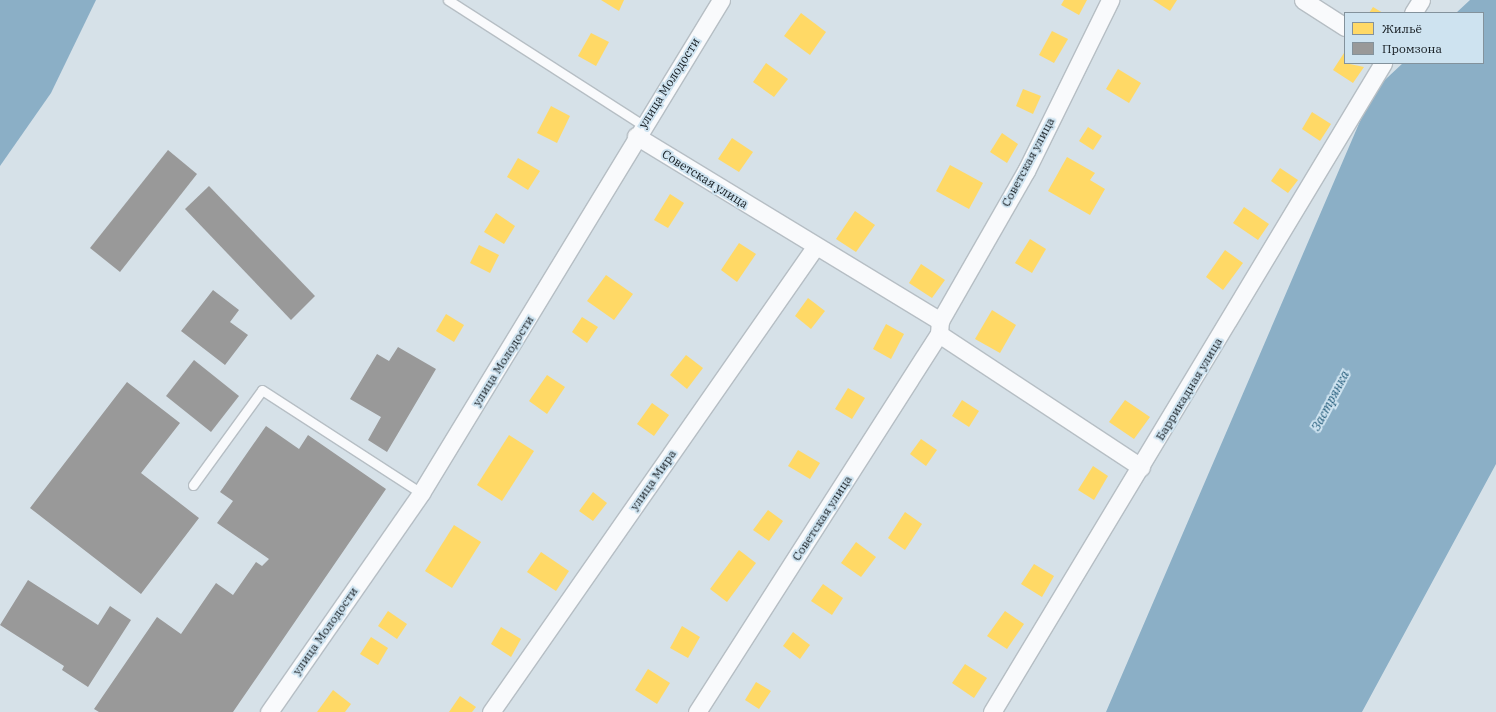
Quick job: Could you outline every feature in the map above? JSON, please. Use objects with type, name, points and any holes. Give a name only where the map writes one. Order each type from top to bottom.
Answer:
[{"type":"street","name":"улица Молодости","points":[[269,712],[420,493],[571,251],[639,131],[721,0]]},
{"type":"street","name":"Советская улица","points":[[697,712],[940,328],[1026,171],[1110,0]]},
{"type":"street","points":[[1303,0],[1344,26]]},
{"type":"street","points":[[1414,12],[1421,0]]},
{"type":"street","name":"Баррикадная улица","points":[[992,712],[1382,64]]},
{"type":"street","name":"Советская улица","points":[[639,131],[940,328]]},
{"type":"street","name":"улица Мира","points":[[491,712],[815,247]]},
{"type":"street","points":[[940,328],[1141,467]]},
{"type":"lane","points":[[448,0],[639,131]]},
{"type":"lane","points":[[193,485],[262,390],[420,493]]},
{"type":"water","points":[[0,0],[96,0],[51,93],[0,166]]},
{"type":"water","name":"Застрянка","points":[[1470,0],[1496,0],[1496,464],[1362,712],[1106,712],[1373,91],[1402,64],[1484,64],[1484,12],[1457,12]]},
{"type":"building: Жильё","points":[[601,0],[624,0],[619,11]]},
{"type":"building: Жильё","points":[[1064,0],[1087,0],[1079,15],[1061,5]]},
{"type":"building: Жильё","points":[[1153,0],[1177,0],[1170,11]]},
{"type":"building: Жильё","points":[[1373,7],[1381,12],[1370,12]]},
{"type":"building: Жильё","points":[[801,13],[826,32],[810,55],[784,36]]},
{"type":"building: Жильё","points":[[1052,31],[1068,39],[1054,63],[1039,55]]},
{"type":"building: Жильё","points":[[591,33],[609,42],[596,66],[578,56]]},
{"type":"building: Жильё","points":[[1344,53],[1344,64],[1364,67],[1353,83],[1333,70]]},
{"type":"building: Жильё","points":[[766,63],[788,79],[774,97],[753,82]]},
{"type":"building: Жильё","points":[[1118,69],[1141,83],[1129,103],[1106,89]]},
{"type":"building: Жильё","points":[[1023,89],[1041,96],[1033,114],[1016,106]]},
{"type":"building: Жильё","points":[[551,106],[570,116],[557,143],[537,133]]},
{"type":"building: Жильё","points":[[1312,112],[1331,124],[1320,141],[1302,129]]},
{"type":"building: Жильё","points":[[1088,127],[1102,136],[1093,150],[1079,141]]},
{"type":"building: Жильё","points":[[1002,133],[1018,144],[1007,163],[990,152]]},
{"type":"building: Жильё","points":[[732,138],[753,152],[739,172],[718,159]]},
{"type":"building: Жильё","points":[[1067,157],[1095,173],[1090,180],[1105,189],[1090,215],[1048,191]]},
{"type":"building: Жильё","points":[[518,158],[540,171],[528,190],[507,177]]},
{"type":"building: Жильё","points":[[950,165],[983,183],[969,209],[936,191]]},
{"type":"building: Жильё","points":[[1280,168],[1298,180],[1288,193],[1271,181]]},
{"type":"building: Жильё","points":[[670,194],[684,203],[668,228],[654,220]]},
{"type":"building: Жильё","points":[[1244,207],[1269,224],[1258,240],[1233,223]]},
{"type":"building: Жильё","points":[[855,211],[875,225],[856,252],[836,239]]},
{"type":"building: Жильё","points":[[496,213],[515,226],[504,244],[484,232]]},
{"type":"building: Жильё","points":[[1030,239],[1046,249],[1032,273],[1015,263]]},
{"type":"building: Жильё","points":[[739,243],[756,254],[737,282],[721,270]]},
{"type":"building: Жильё","points":[[479,245],[499,255],[490,273],[470,263]]},
{"type":"building: Жильё","points":[[1225,250],[1243,263],[1223,290],[1206,277]]},
{"type":"building: Жильё","points":[[921,264],[945,280],[932,298],[909,283]]},
{"type":"building: Жильё","points":[[606,275],[633,294],[614,320],[587,301]]},
{"type":"building: Жильё","points":[[808,298],[825,311],[811,329],[795,316]]},
{"type":"building: Жильё","points":[[992,310],[1016,325],[1000,353],[975,339]]},
{"type":"building: Жильё","points":[[446,314],[464,325],[454,342],[436,331]]},
{"type":"building: Жильё","points":[[582,317],[598,327],[587,343],[572,332]]},
{"type":"building: Жильё","points":[[886,324],[904,334],[891,359],[873,349]]},
{"type":"building: Жильё","points":[[686,355],[703,368],[687,389],[670,375]]},
{"type":"building: Жильё","points":[[547,375],[565,387],[547,414],[529,401]]},
{"type":"building: Жильё","points":[[848,388],[865,398],[852,419],[835,409]]},
{"type":"building: Жильё","points":[[962,400],[979,411],[969,427],[952,416]]},
{"type":"building: Жильё","points":[[1125,400],[1150,417],[1134,439],[1109,422]]},
{"type":"building: Жильё","points":[[652,403],[669,415],[654,436],[637,424]]},
{"type":"building: Жильё","points":[[509,435],[534,451],[502,501],[477,485]]},
{"type":"building: Жильё","points":[[921,439],[937,450],[926,466],[910,454]]},
{"type":"building: Жильё","points":[[798,450],[820,463],[810,479],[788,466]]},
{"type":"building: Жильё","points":[[1093,466],[1108,476],[1094,500],[1078,490]]},
{"type":"building: Жильё","points":[[593,492],[607,503],[593,521],[579,511]]},
{"type":"building: Жильё","points":[[768,510],[783,521],[769,541],[753,530]]},
{"type":"building: Жильё","points":[[905,512],[922,524],[905,550],[888,538]]},
{"type":"building: Жильё","points":[[454,525],[481,542],[452,588],[425,571]]},
{"type":"building: Жильё","points":[[856,542],[876,557],[861,577],[841,563]]},
{"type":"building: Жильё","points":[[739,550],[756,563],[727,602],[710,589]]},
{"type":"building: Жильё","points":[[541,552],[569,571],[556,591],[527,572]]},
{"type":"building: Жильё","points":[[1034,564],[1054,576],[1042,597],[1021,584]]},
{"type":"building: Жильё","points":[[823,584],[843,598],[832,615],[811,601]]},
{"type":"building: Жильё","points":[[388,611],[407,624],[397,639],[378,626]]},
{"type":"building: Жильё","points":[[1005,611],[1024,624],[1007,649],[987,636]]},
{"type":"building: Жильё","points":[[682,626],[700,637],[688,658],[670,648]]},
{"type":"building: Жильё","points":[[501,627],[521,639],[511,657],[491,644]]},
{"type":"building: Жильё","points":[[793,632],[810,645],[800,659],[783,646]]},
{"type":"building: Жильё","points":[[371,637],[388,648],[378,665],[360,654]]},
{"type":"building: Жильё","points":[[965,664],[987,678],[974,698],[952,683]]},
{"type":"building: Жильё","points":[[648,669],[670,683],[657,704],[635,690]]},
{"type":"building: Жильё","points":[[756,682],[771,691],[759,709],[745,700]]},
{"type":"building: Жильё","points":[[333,690],[351,704],[345,712],[317,712]]},
{"type":"building: Жильё","points":[[460,696],[476,707],[472,712],[449,712]]},
{"type":"building: Промзона","points":[[168,150],[197,174],[120,272],[90,248]]},
{"type":"building: Промзона","points":[[209,186],[315,296],[291,320],[185,209]]},
{"type":"building: Промзона","points":[[213,290],[239,310],[230,322],[248,335],[225,365],[181,331]]},
{"type":"building: Промзона","points":[[398,347],[436,369],[387,452],[368,440],[381,417],[350,399],[377,354],[389,361]]},
{"type":"building: Промзона","points":[[194,360],[239,396],[211,432],[166,396]]},
{"type":"building: Промзона","points":[[127,382],[180,423],[141,473],[199,518],[141,594],[30,508]]},
{"type":"building: Промзона","points":[[266,426],[299,449],[308,435],[386,489],[233,712],[99,712],[94,709],[157,617],[181,634],[216,583],[233,595],[256,562],[262,566],[269,559],[217,523],[233,501],[220,492]]},
{"type":"building: Промзона","points":[[28,580],[98,625],[110,606],[131,620],[88,687],[62,670],[64,666],[0,625]]}]
